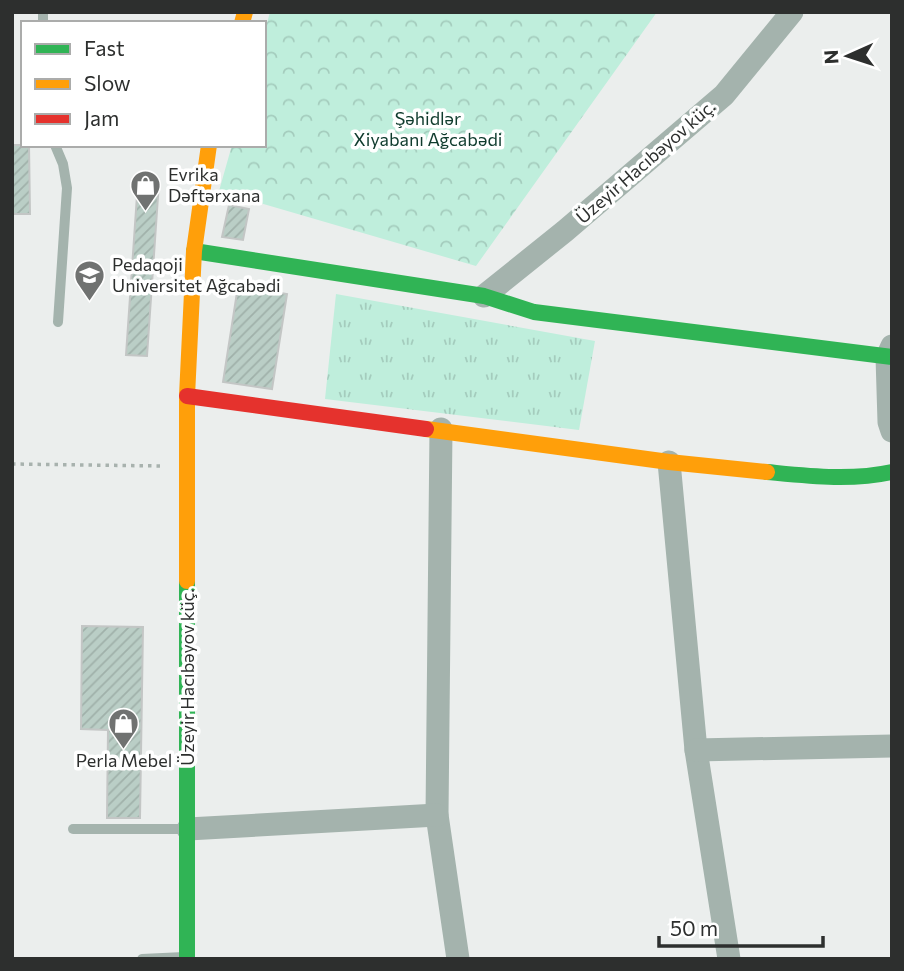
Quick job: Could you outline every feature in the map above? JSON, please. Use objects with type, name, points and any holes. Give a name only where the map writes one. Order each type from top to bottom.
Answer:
[{"type":"street","name":"Üzeyir Hacıbəyov küç.","points":[[484,296],[565,231],[724,95],[792,12]]},
{"type":"street","name":"Üzeyir Hacıbəyov küç.","points":[[187,958],[187,396],[194,251],[209,147]]},
{"type":"street","points":[[194,251],[484,296],[534,312],[890,353],[889,422],[892,431]]},
{"type":"street","points":[[187,396],[669,461],[827,478],[869,477],[892,472]]},
{"type":"street","points":[[441,429],[437,815],[458,959]]},
{"type":"street","points":[[669,461],[696,750],[729,959]]},
{"type":"street","points":[[696,750],[892,746]]},
{"type":"street","points":[[188,830],[437,815]]},
{"type":"lane","points":[[56,147],[63,163],[67,188],[58,321]]},
{"type":"lane","points":[[73,829],[188,830]]},
{"type":"lane","points":[[142,959],[187,958]]},
{"type":"path","points":[[12,464],[188,466]]},
{"type":"green space","name":"Şəhidlər Xiyabanı Ağcabədi","points":[[270,12],[657,12],[476,266],[219,191],[231,147],[266,147],[266,27]]},
{"type":"green space","points":[[336,294],[595,341],[579,430],[325,399]]},
{"type":"building","points":[[12,145],[21,145],[29,147],[30,214],[12,214]]},
{"type":"building","points":[[138,181],[159,182],[147,356],[126,355]]},
{"type":"building","points":[[229,205],[249,209],[243,240],[222,237]]},
{"type":"building","points":[[238,286],[287,294],[272,389],[223,382]]},
{"type":"building","points":[[82,626],[143,627],[140,818],[107,818],[108,730],[81,729]]},
{"type":"traffic: fast","points":[[194,251],[484,296],[534,312],[892,357]]},
{"type":"traffic: fast","points":[[767,472],[845,477],[892,472]]},
{"type":"traffic: fast","points":[[187,581],[187,959]]},
{"type":"traffic: slow","points":[[243,21],[245,12]]},
{"type":"traffic: slow","points":[[187,581],[187,396],[194,251],[209,147]]},
{"type":"traffic: slow","points":[[426,429],[669,462],[767,472]]},
{"type":"traffic: jam","points":[[187,396],[426,429]]},
{"type":"place","name":"Evrika Dəftərxana","points":[[145,212]]},
{"type":"place","name":"Pedaqoji Universitet Ağcabədi","points":[[89,302]]},
{"type":"place","name":"Perla Mebel","points":[[124,750]]}]
